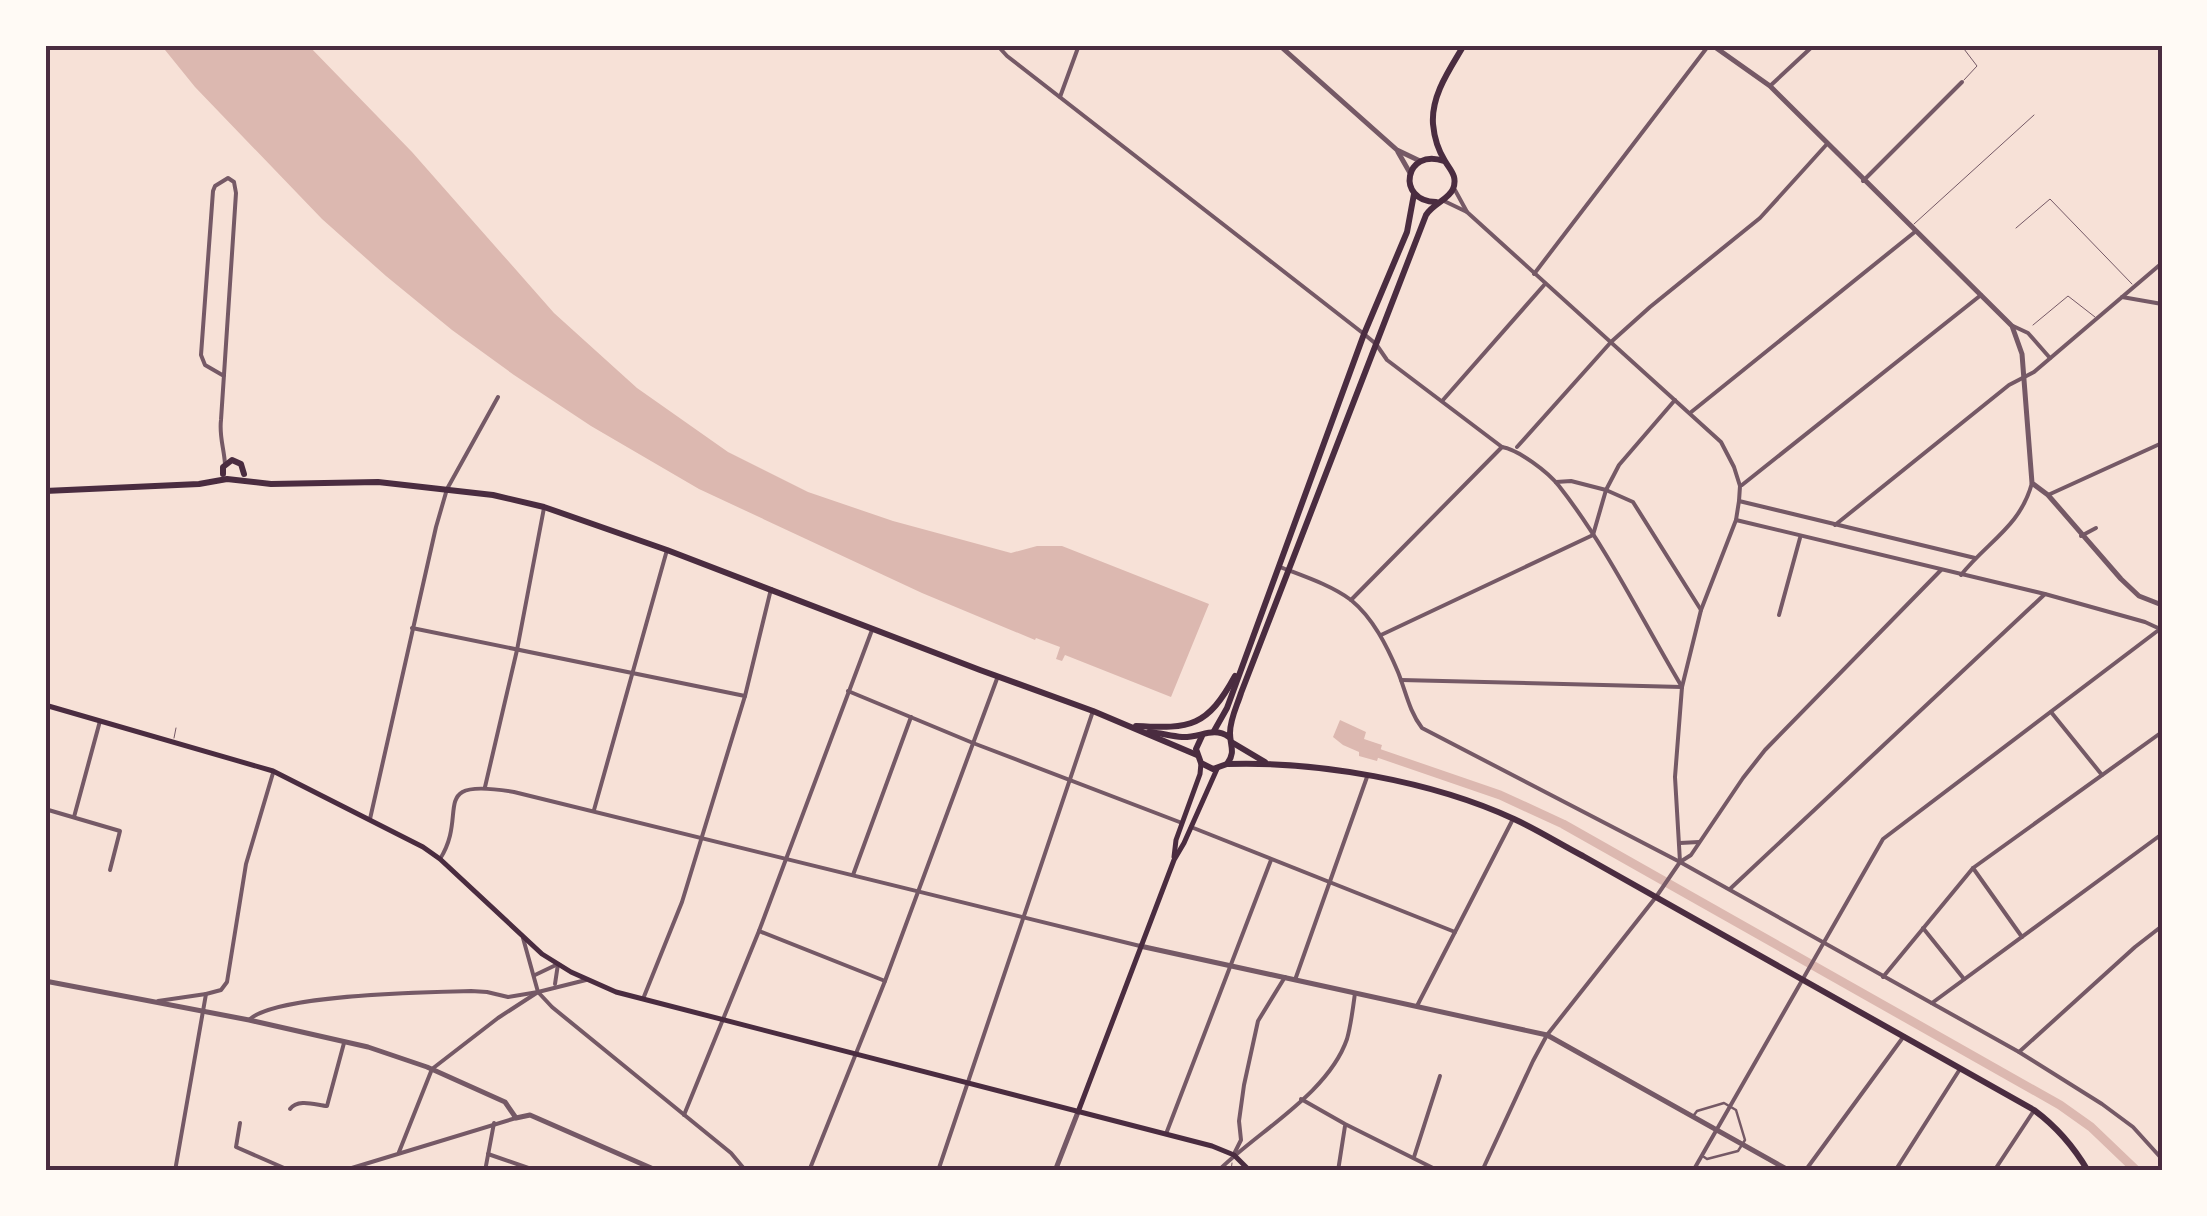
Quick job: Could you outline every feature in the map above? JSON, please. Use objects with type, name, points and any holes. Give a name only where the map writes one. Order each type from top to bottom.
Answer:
[{"type":"main road","points":[[1227,764],[1233,754],[1232,718],[1426,215],[1454,187],[1454,174],[1434,135],[1434,101],[1464,45]]},
{"type":"main road","points":[[1434,135],[1423,160],[1410,174],[1411,188],[1425,202],[1439,201]]},
{"type":"main road","points":[[1423,160],[1445,162]]},
{"type":"main road","points":[[1214,731],[1227,708],[1364,334],[1408,232],[1414,194]]},
{"type":"main road","points":[[225,477],[229,462],[241,464],[242,477]]},
{"type":"main road","points":[[45,492],[199,484],[225,477],[233,482],[242,477],[283,484],[378,482],[493,495],[544,507],[668,550],[1093,710],[1143,730],[1199,759],[1206,767],[1266,763],[1367,776],[1426,789],[1512,818],[2034,1110],[2074,1148],[2088,1171]]},
{"type":"main road","points":[[1132,726],[1186,726],[1200,720],[1216,708],[1245,658]]},
{"type":"main road","points":[[45,705],[273,771],[423,847],[523,938],[558,964],[616,992],[1212,1146],[1234,1155],[1250,1171]]},
{"type":"main road","points":[[1143,730],[1184,737],[1221,732],[1266,763]]},
{"type":"main road","points":[[1174,860],[1176,840],[1200,774],[1196,746],[1202,736]]},
{"type":"main road","points":[[1078,1112],[1174,860],[1217,768]]},
{"type":"street","points":[[996,45],[1364,334],[1386,360],[1556,482],[1593,535],[1682,687]]},
{"type":"street","points":[[1060,97],[1080,45]]},
{"type":"street","points":[[1279,45],[1396,150],[1410,174]]},
{"type":"street","points":[[1534,274],[1710,45],[1770,86],[2012,326],[2028,333],[2050,358]]},
{"type":"street","points":[[1770,86],[1814,45]]},
{"type":"street","points":[[1863,181],[1962,82]]},
{"type":"street","points":[[1515,449],[1611,342],[1760,218],[1827,144]]},
{"type":"street","points":[[1396,150],[1423,160]]},
{"type":"street","points":[[224,376],[205,365],[202,355],[212,191],[228,178],[234,182],[236,193],[224,376],[219,435],[229,462]]},
{"type":"street","points":[[1454,187],[1467,212],[1721,442],[1734,468],[1740,486],[1736,520],[1702,610],[1682,687],[1676,776],[1680,862]]},
{"type":"street","points":[[1439,201],[1467,212]]},
{"type":"street","points":[[1690,414],[1914,228]]},
{"type":"street","points":[[1835,525],[1995,397],[2034,372],[2162,264]]},
{"type":"street","points":[[1442,402],[1545,284]]},
{"type":"street","points":[[1740,486],[1981,295]]},
{"type":"street","points":[[2122,297],[2162,304]]},
{"type":"street","points":[[1961,574],[2016,519],[2032,482],[2022,354],[2012,326]]},
{"type":"street","points":[[370,820],[447,489],[498,396]]},
{"type":"street","points":[[1380,635],[1593,535],[1606,490],[1619,465],[1675,400]]},
{"type":"street","points":[[2048,495],[2162,444]]},
{"type":"street","points":[[1351,600],[1502,446]]},
{"type":"street","points":[[1556,482],[1571,481],[1634,502],[1702,610]]},
{"type":"street","points":[[2032,482],[2139,596],[2162,605]]},
{"type":"street","points":[[1739,501],[1975,558]]},
{"type":"street","points":[[485,787],[517,650],[544,507]]},
{"type":"street","points":[[1693,1171],[1733,1108],[1883,839],[2161,630],[2045,594],[1736,520]]},
{"type":"street","points":[[2081,536],[2096,528]]},
{"type":"street","points":[[1779,615],[1800,537]]},
{"type":"street","points":[[594,812],[668,550]]},
{"type":"street","points":[[1279,566],[1351,600],[1380,635],[1422,728],[1730,889],[2018,1052],[2134,1127],[2162,1159]]},
{"type":"street","points":[[1482,1171],[1547,1035],[1680,862],[1691,855],[1765,750],[1941,570]]},
{"type":"street","points":[[642,999],[679,911],[745,696],[771,588]]},
{"type":"street","points":[[1730,889],[2045,594]]},
{"type":"street","points":[[412,628],[745,696]]},
{"type":"street","points":[[684,1115],[759,931],[872,628]]},
{"type":"street","points":[[809,1171],[885,981],[998,676]]},
{"type":"street","points":[[1401,680],[1682,687]]},
{"type":"street","points":[[848,692],[1182,824]]},
{"type":"street","points":[[938,1171],[1093,710]]},
{"type":"street","points":[[2052,712],[2102,775]]},
{"type":"street","points":[[853,874],[911,716]]},
{"type":"street","points":[[74,817],[100,721]]},
{"type":"street","points":[[1883,977],[1973,868],[2162,732]]},
{"type":"street","points":[[148,1002],[206,994],[221,990],[228,982],[246,864],[273,771]]},
{"type":"street","points":[[1295,980],[1367,776]]},
{"type":"street","points":[[440,859],[450,840],[454,801],[467,789],[485,787],[514,792],[1140,946],[1547,1035],[1790,1171]]},
{"type":"street","points":[[45,809],[120,831],[110,870]]},
{"type":"street","points":[[1417,1006],[1512,818]]},
{"type":"street","points":[[1191,827],[1455,932]]},
{"type":"street","points":[[1931,1004],[2162,834]]},
{"type":"street","points":[[1680,842],[1699,842]]},
{"type":"street","points":[[1166,1134],[1271,860]]},
{"type":"street","points":[[1973,868],[2022,937]]},
{"type":"street","points":[[2018,1052],[2162,926]]},
{"type":"street","points":[[1923,928],[1964,979]]},
{"type":"street","points":[[759,931],[885,981]]},
{"type":"street","points":[[523,938],[538,992],[556,1011],[731,1153],[746,1171]]},
{"type":"street","points":[[534,976],[558,964]]},
{"type":"street","points":[[555,986],[558,964]]},
{"type":"street","points":[[1234,1155],[1241,1140],[1244,1085],[1258,1021],[1285,977]]},
{"type":"street","points":[[249,1020],[256,1012],[282,1006],[358,996],[471,991],[514,998],[586,980]]},
{"type":"street","points":[[45,983],[249,1020],[391,1053],[504,1102],[516,1118]]},
{"type":"street","points":[[399,1152],[432,1069],[538,992]]},
{"type":"street","points":[[1218,1171],[1328,1072],[1346,1040],[1355,993]]},
{"type":"street","points":[[175,1171],[206,994]]},
{"type":"street","points":[[1805,1171],[1904,1036]]},
{"type":"street","points":[[290,1109],[299,1103],[328,1106],[344,1042]]},
{"type":"street","points":[[1895,1171],[1960,1068]]},
{"type":"street","points":[[1414,1158],[1440,1076]]},
{"type":"street","points":[[1301,1100],[1439,1171]]},
{"type":"street","points":[[1694,1116],[1697,1111],[1724,1103],[1733,1108],[1745,1140],[1738,1151],[1707,1159],[1702,1156]]},
{"type":"street","points":[[1994,1171],[2034,1110]]},
{"type":"street","points":[[1055,1171],[1078,1112]]},
{"type":"street","points":[[342,1171],[494,1123],[530,1116],[653,1170]]},
{"type":"street","points":[[240,1123],[236,1147],[291,1171]]},
{"type":"street","points":[[485,1171],[494,1123]]},
{"type":"street","points":[[1338,1171],[1345,1124]]},
{"type":"street","points":[[488,1154],[537,1171]]},
{"type":"lane","points":[[1962,45],[1976,66],[1962,82]]},
{"type":"lane","points":[[1914,228],[2034,115]]},
{"type":"lane","points":[[2016,228],[2050,199],[2134,287]]},
{"type":"lane","points":[[2034,325],[2068,296],[2098,319]]},
{"type":"lane","points":[[173,741],[176,728]]},
{"type":"lane","points":[[1231,1171],[1234,1155]]},
{"type":"shaded area","points":[[161,45],[308,45],[412,152],[554,313],[637,388],[728,452],[808,492],[893,521],[1011,553],[1037,546],[1062,546],[1209,604],[1171,697],[1065,655],[1062,661],[1056,659],[1060,647],[922,593],[699,489],[591,426],[452,330],[386,276],[322,219],[195,87]]},
{"type":"shaded area","points":[[1340,720],[1366,732],[1364,739],[1382,745],[1377,761],[1359,756],[1359,752],[1333,737]]},
{"type":"waterway","points":[[1372,751],[1500,795],[1563,824],[2060,1105],[2091,1127],[2137,1171]]}]
